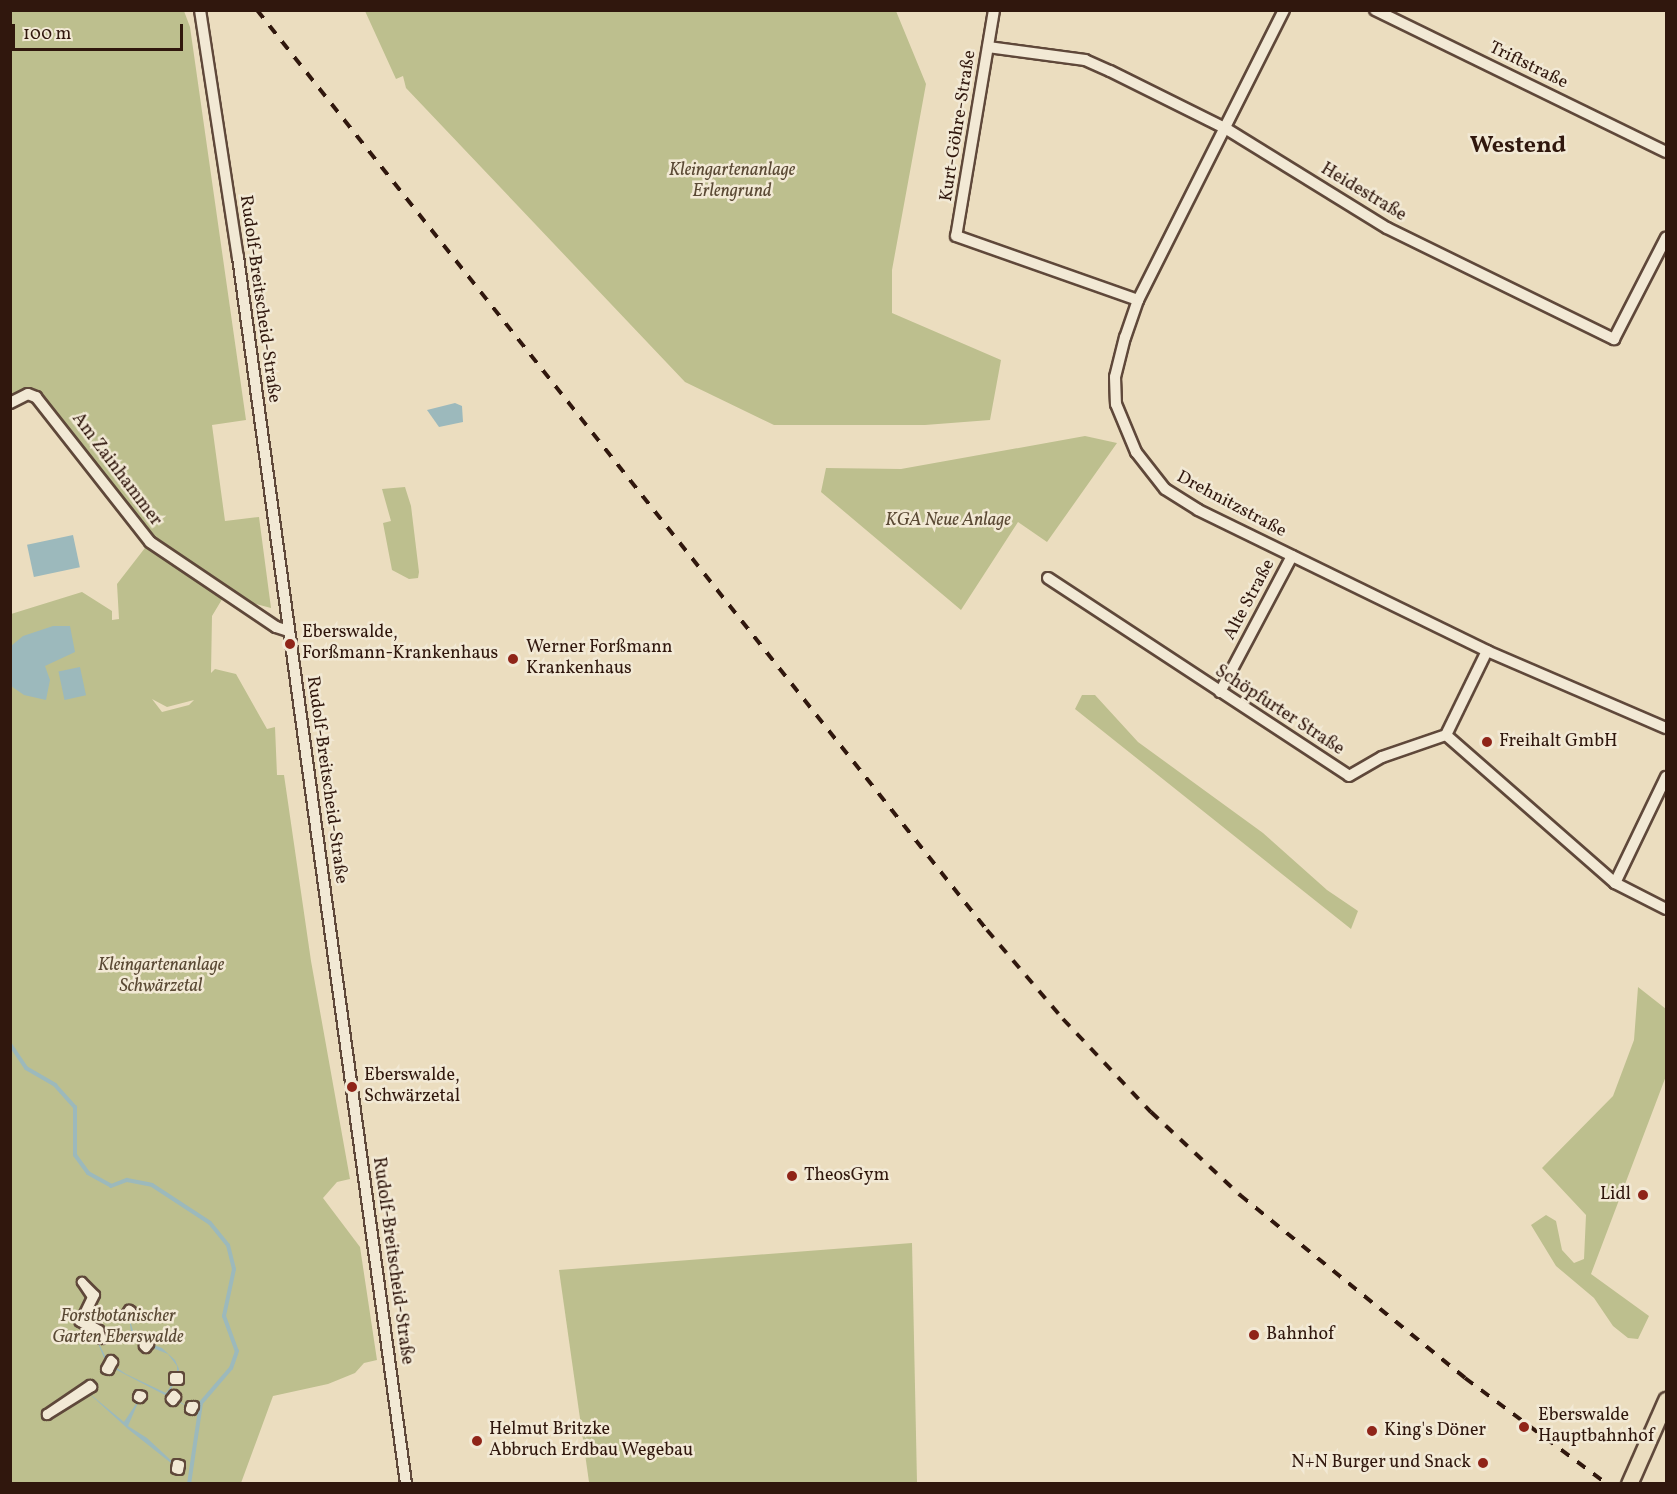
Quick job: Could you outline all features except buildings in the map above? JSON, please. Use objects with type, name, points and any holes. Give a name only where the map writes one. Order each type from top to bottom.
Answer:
[{"type":"main road","points":[[1629,1484],[1666,1400]]},
{"type":"street","name":"Rudolf-Breitscheid-Straße","points":[[200,10],[406,1484]]},
{"type":"street","name":"Kurt-Göhre-Straße","points":[[994,10],[956,236],[1138,300]]},
{"type":"street","name":"Drehnitzstraße","points":[[1284,10],[1138,300],[1115,377],[1116,404],[1136,452],[1165,489],[1198,510],[1487,651],[1666,728]]},
{"type":"street","name":"Triftstraße","points":[[1375,10],[1666,152]]},
{"type":"street","name":"Heidestraße","points":[[988,46],[1085,60],[1225,128],[1387,228],[1614,339],[1666,238]]},
{"type":"street","name":"Am Zainhammer","points":[[10,403],[28,394],[36,397],[150,542],[276,627],[288,631]]},
{"type":"street","name":"Alte Straße","points":[[1220,692],[1292,556]]},
{"type":"street","name":"Schöpfurter Straße","points":[[1048,578],[1349,776],[1382,757],[1446,735]]},
{"type":"street","points":[[1487,651],[1446,735],[1615,882],[1666,909]]},
{"type":"street","points":[[1615,882],[1666,777]]},
{"type":"street","points":[[82,1282],[95,1295],[82,1320],[100,1330],[102,1339],[98,1332],[80,1322],[92,1295],[82,1282]]},
{"type":"street","points":[[90,1385],[92,1387],[48,1416],[47,1414],[90,1385]]},
{"type":"green space","points":[[11,11],[184,11],[190,27],[246,420],[212,425],[225,521],[259,517],[271,608],[248,602],[151,540],[39,397],[11,399]]},
{"type":"green space","name":"Kleingartenanlage Erlengrund","points":[[365,11],[896,11],[926,84],[892,270],[892,313],[1001,360],[990,420],[925,425],[774,425],[685,382],[406,88],[403,76],[396,79]]},
{"type":"green space","name":"KGA Neue Anlage","points":[[1085,436],[1117,443],[1047,542],[1018,522],[961,610],[821,492],[826,468],[901,469]]},
{"type":"green space","points":[[405,487],[411,506],[419,572],[418,578],[409,579],[392,570],[383,523],[391,521],[382,489]]},
{"type":"green space","name":"Kleingartenanlage Schwärzetal","points":[[148,544],[224,596],[212,616],[211,673],[215,669],[236,674],[267,729],[275,727],[277,775],[284,775],[311,961],[350,1179],[337,1182],[323,1198],[360,1247],[377,1360],[364,1363],[355,1373],[328,1384],[273,1396],[241,1483],[11,1483],[11,614],[82,592],[112,611],[112,620],[119,619],[117,584]],"holes":[[[152,699],[167,707],[194,700],[189,705],[162,712]]]},
{"type":"green space","points":[[1082,695],[1095,695],[1138,742],[1263,833],[1327,890],[1358,911],[1351,929],[1075,709]]},
{"type":"green space","points":[[1638,987],[1666,1009],[1666,1076],[1591,1274],[1649,1316],[1638,1339],[1628,1338],[1613,1326],[1594,1298],[1556,1266],[1531,1225],[1546,1215],[1556,1221],[1562,1250],[1574,1263],[1584,1259],[1586,1215],[1542,1168],[1613,1096],[1634,1040]]},
{"type":"green space","points":[[912,1243],[917,1483],[589,1482],[559,1270]]},
{"type":"water","points":[[455,403],[462,406],[463,422],[439,427],[427,410]]},
{"type":"water","points":[[73,535],[80,567],[34,577],[27,545]]},
{"type":"water","points":[[53,626],[70,626],[75,652],[45,666],[50,680],[46,700],[24,695],[11,686],[11,646],[23,636]]},
{"type":"water","points":[[80,667],[86,695],[65,700],[58,672]]},
{"type":"water","points":[[128,1313],[135,1338],[162,1348],[175,1360],[179,1369],[178,1377],[168,1394],[190,1408],[107,1365],[92,1329],[108,1362],[126,1374],[166,1393],[177,1377],[177,1366],[168,1354],[140,1343],[132,1336]]},
{"type":"water","points":[[84,1389],[124,1422],[140,1398],[128,1426],[147,1438],[177,1466],[189,1469],[176,1467],[128,1429]]},
{"type":"waterway","points":[[10,1044],[26,1068],[55,1085],[75,1107],[75,1155],[88,1173],[111,1186],[127,1180],[152,1185],[210,1223],[228,1245],[234,1269],[224,1316],[237,1351],[231,1368],[201,1403],[189,1484]]},
{"type":"railway","points":[[257,10],[987,930],[1063,1019],[1151,1112],[1240,1195],[1465,1378],[1607,1484]]},
{"type":"place","name":"Eberswalde, Forßmann-Krankenhaus","points":[[290,644]]},
{"type":"place","name":"Werner Forßmann Krankenhaus","points":[[513,659]]},
{"type":"place","name":"Freihalt GmbH","points":[[1487,742]]},
{"type":"place","name":"Eberswalde, Schwärzetal","points":[[352,1087]]},
{"type":"place","name":"TheosGym","points":[[792,1176]]},
{"type":"place","name":"Lidl","points":[[1643,1195]]},
{"type":"place","name":"Bahnhof","points":[[1254,1335]]},
{"type":"place","name":"Eberswalde Hauptbahnhof","points":[[1524,1427]]},
{"type":"place","name":"King's Döner","points":[[1372,1431]]},
{"type":"place","name":"Helmut Britzke Abbruch Erdbau Wegebau","points":[[477,1441]]},
{"type":"place","name":"N+N Burger und Snack","points":[[1483,1463]]},
{"type":"district","name":"Westend","points":[[1518,147]]},
{"type":"park label","name":"Forstbotanischer Garten Eberswalde","points":[[118,1328]]}]
